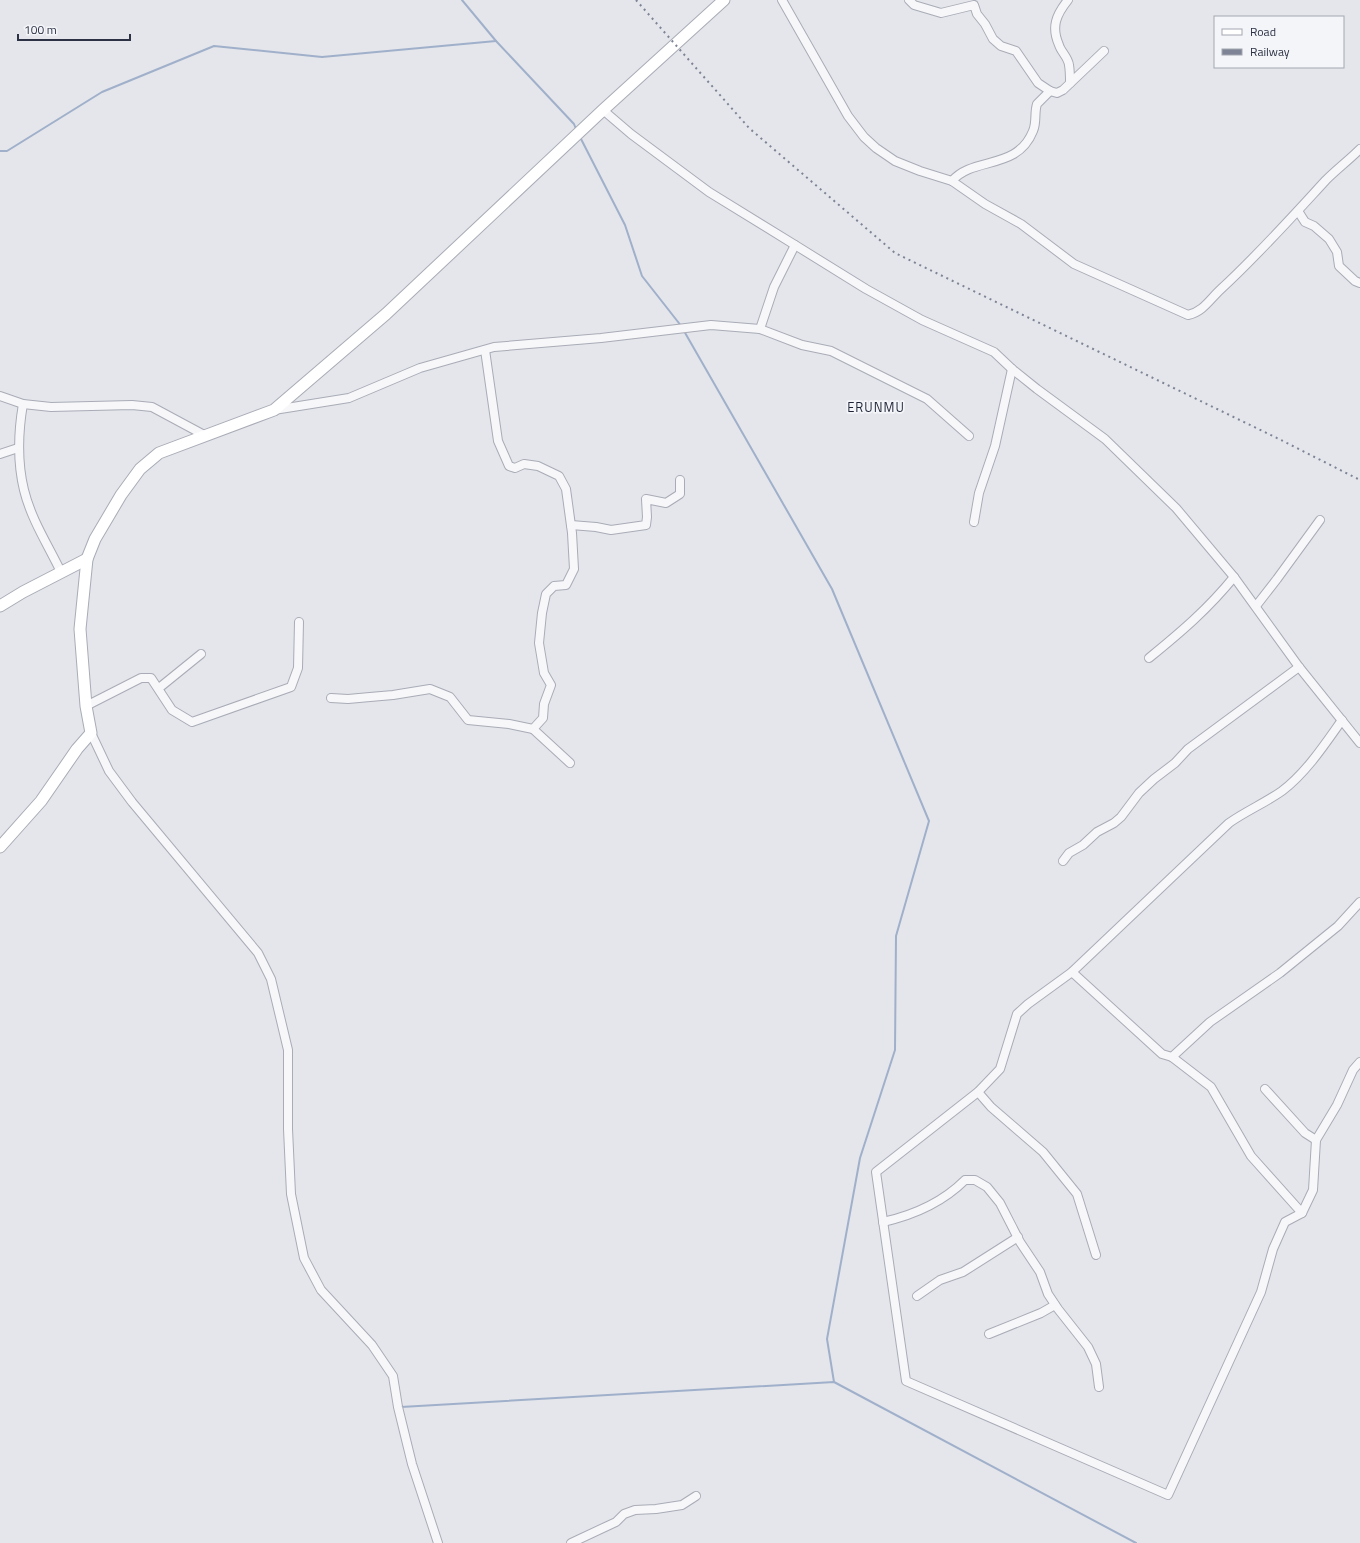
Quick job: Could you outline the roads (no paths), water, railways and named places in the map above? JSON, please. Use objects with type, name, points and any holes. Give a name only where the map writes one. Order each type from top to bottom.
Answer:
[{"type":"street","points":[[274,410],[386,314],[603,110],[724,0]]},
{"type":"street","points":[[782,0],[848,116],[864,137],[876,148],[895,160],[920,171],[952,181],[985,204],[1021,224],[1074,264],[1188,315],[1203,309],[1214,296],[1251,261],[1328,179],[1360,149]]},
{"type":"street","points":[[909,0],[914,5],[941,13],[974,2],[977,14],[985,24],[992,39],[1001,46],[1016,51],[1038,83],[1050,91],[1057,93],[1070,83],[1104,51]]},
{"type":"street","points":[[1068,0],[1061,8],[1055,21],[1055,29],[1059,46],[1069,64],[1070,83]]},
{"type":"street","points":[[952,181],[958,174],[1008,157],[1019,150],[1028,141],[1034,130],[1037,104],[1050,91]]},
{"type":"street","points":[[603,110],[631,134],[709,192],[866,289],[922,320],[994,352],[1012,369],[1105,439],[1176,508],[1234,577],[1299,667],[1360,743]]},
{"type":"street","points":[[1298,211],[1305,222],[1314,226],[1329,239],[1337,252],[1339,266],[1354,281],[1360,284]]},
{"type":"street","points":[[760,329],[774,287],[795,245]]},
{"type":"street","points":[[438,1543],[412,1464],[398,1407],[393,1376],[372,1345],[322,1290],[304,1258],[291,1194],[288,1129],[288,1050],[271,979],[258,953],[122,790],[109,771],[91,733],[86,706],[80,630],[87,559],[95,539],[121,495],[140,469],[159,453],[274,410],[349,398],[420,368],[494,347],[601,338],[711,325],[760,329],[802,345],[831,351],[857,363],[927,399],[969,436]]},
{"type":"street","points":[[485,350],[498,441],[509,466],[515,468],[524,464],[538,466],[559,476],[566,489],[571,525],[574,569],[566,585],[554,586],[546,594],[542,613],[539,643],[544,673],[551,685],[544,704],[543,718],[533,729]]},
{"type":"street","points":[[974,522],[979,493],[995,446],[1012,369]]},
{"type":"street","points":[[0,396],[23,404],[51,407],[132,405],[152,407],[206,436]]},
{"type":"street","points":[[23,404],[19,428],[18,448],[24,490],[33,517],[61,572]]},
{"type":"street","points":[[0,454],[18,448]]},
{"type":"street","points":[[571,525],[612,530],[646,525],[648,517],[646,499],[666,503],[680,494],[680,480]]},
{"type":"street","points":[[1256,606],[1320,520]]},
{"type":"street","points":[[0,606],[23,592],[87,559]]},
{"type":"street","points":[[1149,658],[1191,624],[1216,599],[1234,577]]},
{"type":"street","points":[[86,706],[141,678],[151,678],[159,688],[172,710],[192,722],[291,687],[298,668],[299,622]]},
{"type":"street","points":[[159,688],[201,654]]},
{"type":"street","points":[[1063,862],[1069,853],[1083,845],[1097,832],[1114,824],[1121,818],[1140,793],[1154,778],[1175,763],[1188,749],[1299,667]]},
{"type":"street","points":[[331,698],[348,699],[393,695],[430,689],[450,697],[468,720],[509,724],[533,729],[570,763]]},
{"type":"street","points":[[1342,720],[1298,777],[1284,790],[1262,805],[1244,813],[1229,823],[1072,972],[1028,1004],[1017,1014],[1000,1069],[978,1092],[876,1172],[906,1381],[1168,1495],[1261,1292],[1273,1250],[1285,1222],[1302,1213],[1313,1190],[1316,1140],[1337,1105],[1353,1070],[1360,1062]]},
{"type":"street","points":[[0,847],[41,801],[77,749],[91,733]]},
{"type":"street","points":[[1172,1057],[1210,1022],[1280,973],[1338,926],[1360,902]]},
{"type":"street","points":[[1072,972],[1162,1054],[1172,1057],[1211,1087],[1251,1156],[1302,1213]]},
{"type":"street","points":[[1265,1089],[1306,1133],[1316,1140]]},
{"type":"street","points":[[978,1092],[991,1107],[1043,1152],[1077,1194],[1096,1255]]},
{"type":"street","points":[[883,1222],[922,1211],[957,1188],[965,1180],[975,1180],[986,1187],[1000,1203],[1018,1237],[1040,1272],[1048,1294],[1055,1305],[1088,1347],[1096,1364],[1100,1387]]},
{"type":"street","points":[[916,1296],[940,1280],[963,1272],[1018,1237]]},
{"type":"street","points":[[989,1334],[1040,1313],[1055,1305]]},
{"type":"street","points":[[571,1543],[616,1522],[624,1514],[635,1510],[656,1509],[682,1505],[696,1496]]},
{"type":"waterway","points":[[462,0],[496,41],[574,124],[576,129]]},
{"type":"waterway","points":[[0,151],[7,151],[102,92],[214,46],[322,57],[496,41]]},
{"type":"waterway","points":[[580,137],[625,225],[642,276],[682,327]]},
{"type":"waterway","points":[[684,331],[832,589],[929,821],[896,936],[895,1050],[860,1158],[827,1339],[834,1382]]},
{"type":"waterway","points":[[401,1407],[834,1382],[1136,1543]]},
{"type":"railway","points":[[636,0],[749,128],[895,253],[1279,439],[1360,480]]},
{"type":"district","name":"ERUNMU","points":[[876,407]]}]
